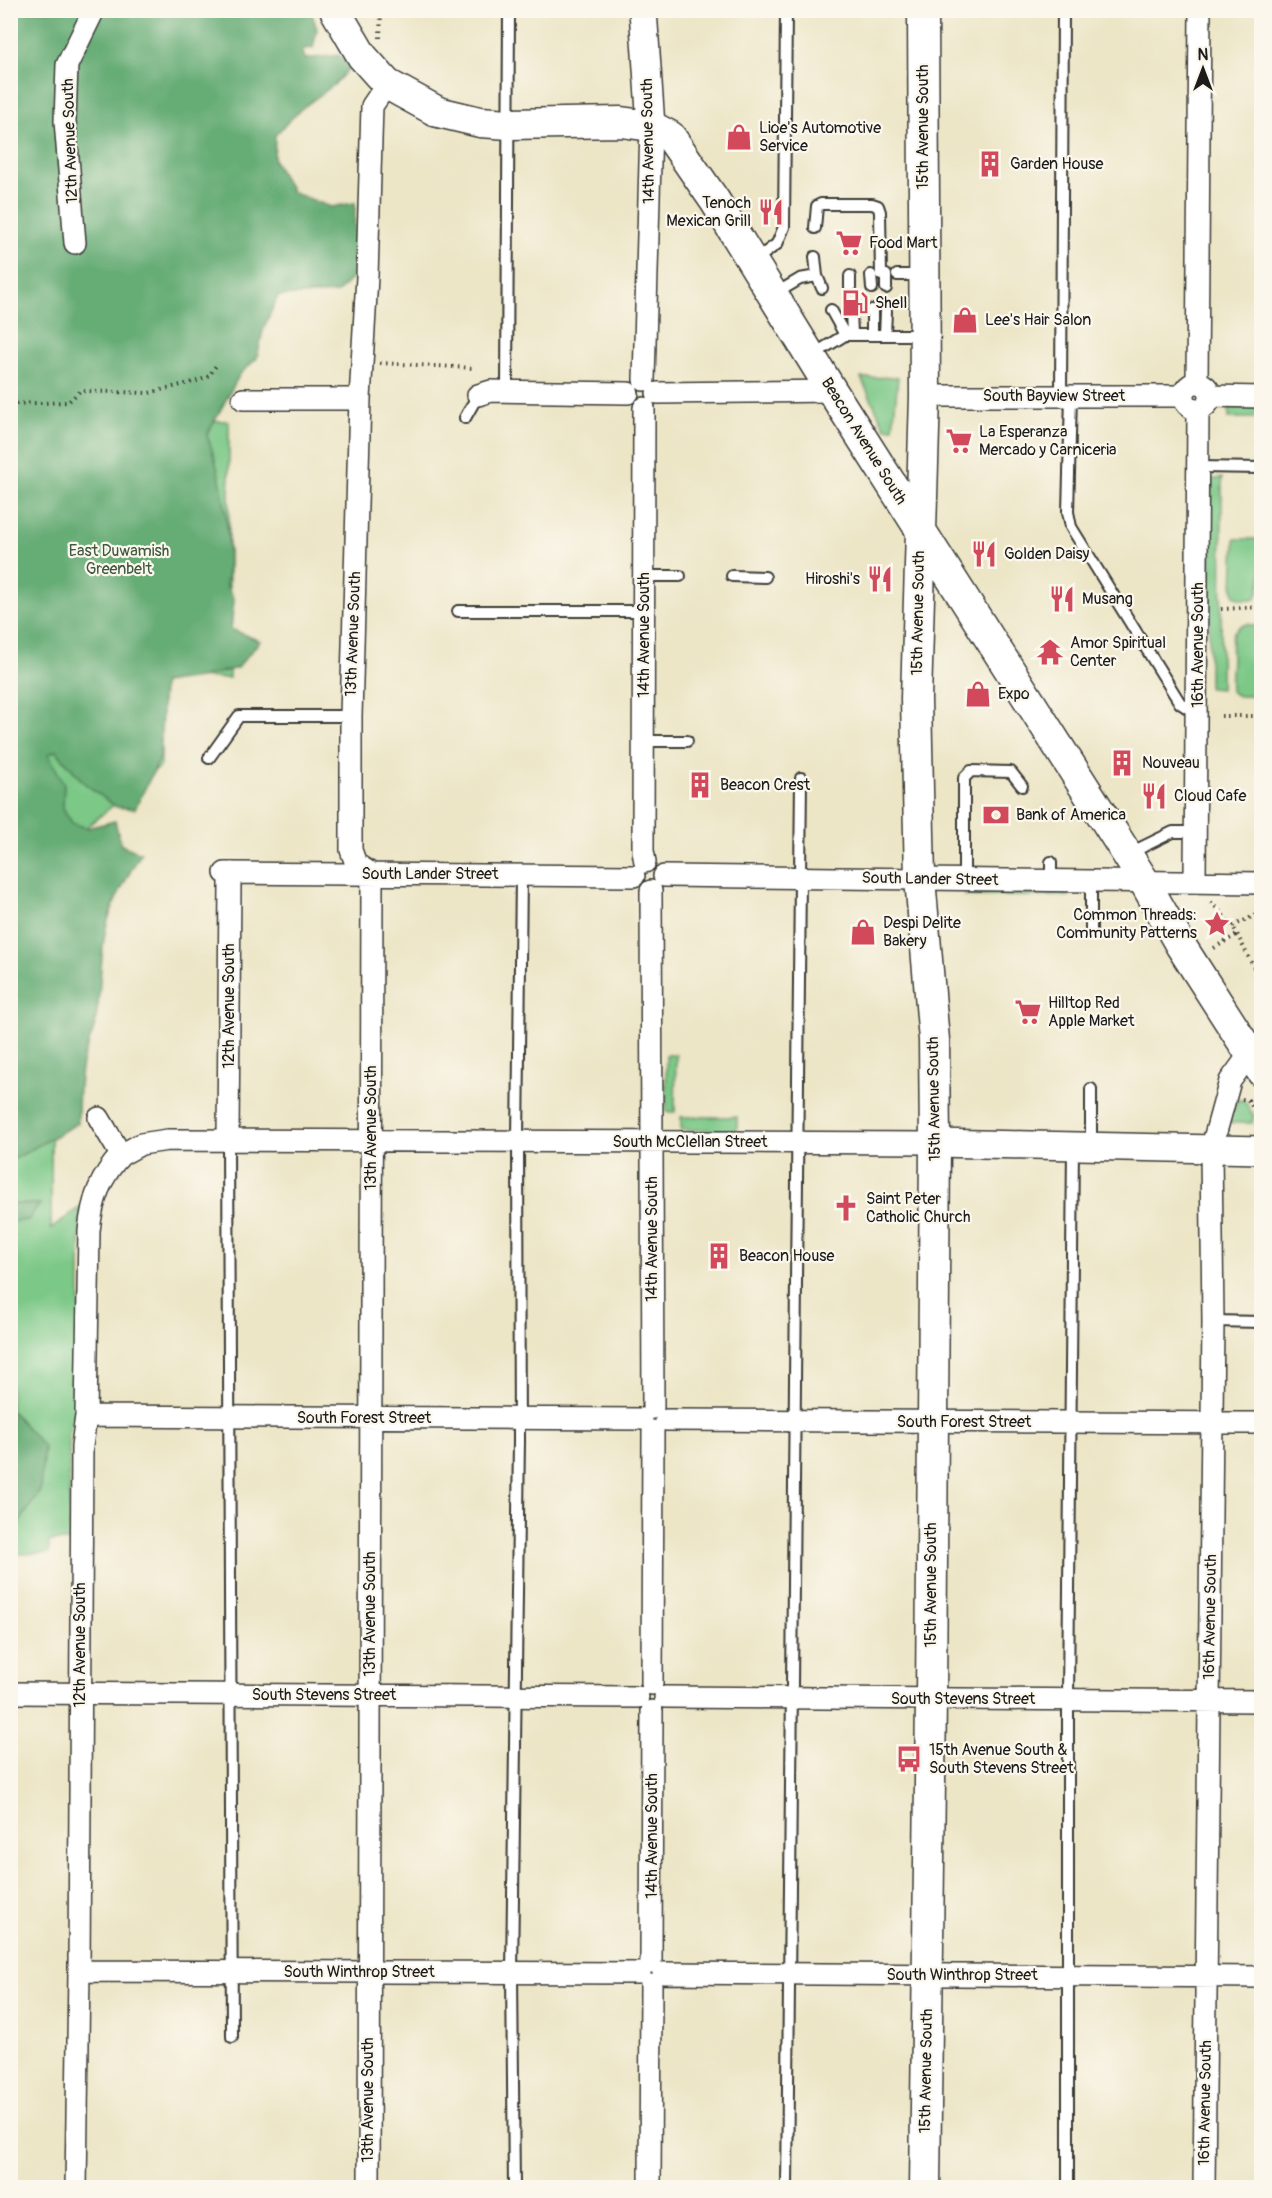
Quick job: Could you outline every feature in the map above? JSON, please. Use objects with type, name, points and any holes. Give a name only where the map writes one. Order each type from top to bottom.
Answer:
[{"type":"main road","name":"Beacon Avenue South","points":[[335,10],[362,56],[387,84],[438,112],[480,122],[509,124],[621,122],[651,126],[670,136],[688,159],[832,392],[1127,854],[1181,946],[1255,1063]]},
{"type":"main road","name":"15th Avenue South","points":[[923,10],[891,275],[924,335],[925,396],[916,699],[924,978],[934,1040],[935,1143],[925,2187]]},
{"type":"street","name":"12th Avenue South","points":[[75,243],[65,121],[67,64],[94,10]]},
{"type":"street","name":"14th Avenue South","points":[[640,869],[643,851],[651,126],[643,10]]},
{"type":"street","name":"16th Avenue South","points":[[1196,881],[1200,10]]},
{"type":"street","name":"13th Avenue South","points":[[369,2187],[372,874],[356,864],[351,850],[351,716],[360,399],[367,278],[372,106],[387,84]]},
{"type":"street","points":[[478,395],[490,391],[628,393],[632,383],[648,393],[832,392]]},
{"type":"street","name":"South Bayview Street","points":[[925,396],[1262,397]]},
{"type":"street","points":[[243,399],[360,399]]},
{"type":"street","points":[[640,869],[638,886],[643,890],[657,884]]},
{"type":"street","name":"South Lander Street","points":[[229,873],[521,875],[640,869]]},
{"type":"street","name":"South Lander Street","points":[[657,884],[801,878],[964,879],[1051,871],[1091,880],[1262,883]]},
{"type":"street","name":"12th Avenue South","points":[[228,1140],[229,873]]},
{"type":"street","name":"14th Avenue South","points":[[650,2187],[654,1420],[652,1142],[657,884]]},
{"type":"street","name":"16th Avenue South","points":[[1204,2187],[1213,1321],[1210,1150],[1230,1082],[1255,1063]]},
{"type":"street","points":[[99,1118],[121,1155]]},
{"type":"street","name":"South McClellan Street","points":[[121,1155],[141,1144],[168,1140],[935,1143],[1210,1150],[1261,1132]]},
{"type":"street","name":"12th Avenue South","points":[[76,2187],[82,1446],[86,1416],[91,1211],[102,1180],[121,1155]]},
{"type":"street","name":"South Forest Street","points":[[86,1416],[1262,1423]]},
{"type":"street","name":"South Stevens Street","points":[[10,1693],[1262,1701]]},
{"type":"street","name":"South Winthrop Street","points":[[79,1971],[1262,1977]]},
{"type":"lane","points":[[507,392],[509,10]]},
{"type":"lane","points":[[752,261],[777,244],[784,227],[786,10]]},
{"type":"lane","points":[[1063,10],[1068,512],[1071,526],[1180,703],[1198,715]]},
{"type":"lane","points":[[816,228],[817,206],[872,204],[878,206],[891,275],[886,288]]},
{"type":"lane","points":[[815,257],[817,276],[822,288]]},
{"type":"lane","points":[[872,288],[891,275]]},
{"type":"lane","points":[[773,295],[800,279],[817,276]]},
{"type":"lane","points":[[850,276],[850,288]]},
{"type":"lane","points":[[831,310],[848,335]]},
{"type":"lane","points":[[848,335],[851,310]]},
{"type":"lane","points":[[872,310],[872,335]]},
{"type":"lane","points":[[885,335],[886,311]]},
{"type":"lane","points":[[810,356],[848,335],[924,335]]},
{"type":"lane","points":[[465,418],[478,395]]},
{"type":"lane","points":[[1199,467],[1262,468]]},
{"type":"lane","points":[[645,576],[680,576]]},
{"type":"lane","points":[[732,576],[765,577]]},
{"type":"lane","points":[[458,611],[645,611]]},
{"type":"lane","points":[[209,758],[238,716],[351,716]]},
{"type":"lane","points":[[644,741],[687,741]]},
{"type":"lane","points":[[964,879],[964,778],[971,771],[1011,772],[1022,786]]},
{"type":"lane","points":[[787,2187],[801,778]]},
{"type":"lane","points":[[1127,854],[1173,832],[1197,832]]},
{"type":"lane","points":[[514,2187],[512,1973],[517,1696],[521,875]]},
{"type":"lane","points":[[1091,880],[1091,930]]},
{"type":"lane","points":[[1068,2187],[1068,1700],[1071,1422],[1082,1146],[1091,1089]]},
{"type":"lane","points":[[228,1140],[232,2037]]},
{"type":"lane","points":[[1213,1321],[1262,1322]]},
{"type":"path","points":[[380,40],[381,10]]},
{"type":"path","points":[[377,363],[473,368]]},
{"type":"path","points":[[10,404],[68,402],[80,391],[149,393],[201,381],[209,376],[217,364]]},
{"type":"path","points":[[1262,579],[1262,597]]},
{"type":"path","points":[[1221,609],[1262,607]]},
{"type":"path","points":[[1221,716],[1262,716]]},
{"type":"path","points":[[1209,899],[1233,926],[1258,978],[1262,977]]},
{"type":"path","points":[[1233,926],[1262,912]]},
{"type":"path","points":[[1214,948],[1238,934]]},
{"type":"path","points":[[1242,1099],[1248,1100],[1260,1119],[1261,1132],[1246,1125]]},
{"type":"green space","points":[[11,11],[311,11],[317,29],[313,48],[302,49],[305,59],[339,55],[350,67],[335,84],[301,109],[275,135],[274,161],[292,192],[331,207],[355,203],[353,277],[337,293],[278,296],[263,330],[257,358],[240,374],[207,435],[219,473],[225,510],[229,555],[226,584],[234,600],[231,629],[260,641],[237,668],[199,678],[163,683],[160,758],[135,809],[116,807],[84,783],[56,751],[48,754],[64,784],[63,808],[72,823],[87,828],[115,821],[121,845],[141,853],[116,899],[106,928],[97,1016],[81,1070],[78,1123],[11,1161]]},
{"type":"green space","name":"East Duwamish Greenbelt","points":[[10,272],[63,419],[229,421],[229,678],[162,677],[161,766],[59,850],[52,902],[51,1229],[80,1207],[80,1393],[69,1434],[70,1541],[49,1541],[49,1553],[11,1554]]},
{"type":"green space","points":[[898,377],[893,428],[885,428],[861,378]]},
{"type":"green space","points":[[1229,407],[1261,407],[1261,418],[1229,418]]},
{"type":"green space","points":[[1222,478],[1221,689],[1209,688],[1210,480]]},
{"type":"green space","points":[[1235,539],[1261,539],[1261,579],[1255,599],[1241,599],[1234,595]]},
{"type":"green space","points":[[1247,624],[1261,628],[1261,695],[1241,696],[1231,691],[1232,638],[1236,629]]},
{"type":"green space","points":[[968,891],[1066,892],[1069,896],[965,896]]},
{"type":"green space","points":[[666,1055],[676,1055],[675,1112],[666,1112]]},
{"type":"green space","points":[[1238,1100],[1244,1100],[1254,1116],[1252,1123],[1231,1123],[1228,1118]]},
{"type":"green space","points":[[681,1117],[737,1117],[737,1130],[681,1130]]},
{"type":"green space","points":[[11,1204],[40,1204],[28,1220],[11,1222]]},
{"type":"green space","points":[[11,1410],[44,1447],[40,1491],[17,1526],[11,1557]]},
{"type":"place","name":"Lioe's Automotive Service","points":[[739,137]]},
{"type":"place","name":"Garden House","points":[[990,164]]},
{"type":"place","name":"Tenoch Mexican Grill","points":[[771,212]]},
{"type":"place","name":"Food Mart","points":[[849,243]]},
{"type":"place","name":"Shell","points":[[855,303]]},
{"type":"place","name":"Lee's Hair Salon","points":[[965,320]]},
{"type":"place","name":"La Esperanza Mercado y Carniceria","points":[[959,441]]},
{"type":"place","name":"Golden Daisy","points":[[984,554]]},
{"type":"place","name":"Hiroshi's","points":[[880,579]]},
{"type":"place","name":"Musang","points":[[1062,599]]},
{"type":"place","name":"Amor Spiritual Center","points":[[1050,652]]},
{"type":"place","name":"Expo","points":[[978,694]]},
{"type":"place","name":"Nouveau","points":[[1122,763]]},
{"type":"place","name":"Beacon Crest","points":[[700,785]]},
{"type":"place","name":"Cloud Cafe","points":[[1154,796]]},
{"type":"place","name":"Bank of America","points":[[996,815]]},
{"type":"place","name":"Common Threads: Community Patterns","points":[[1217,924]]},
{"type":"place","name":"Despi Delite Bakery","points":[[863,932]]},
{"type":"place","name":"Hilltop Red Apple Market","points":[[1028,1012]]},
{"type":"place","name":"Saint Peter Catholic Church","points":[[846,1208]]},
{"type":"place","name":"Beacon House","points":[[719,1256]]},
{"type":"place","name":"15th Avenue South & South Stevens Street","points":[[909,1759]]}]
